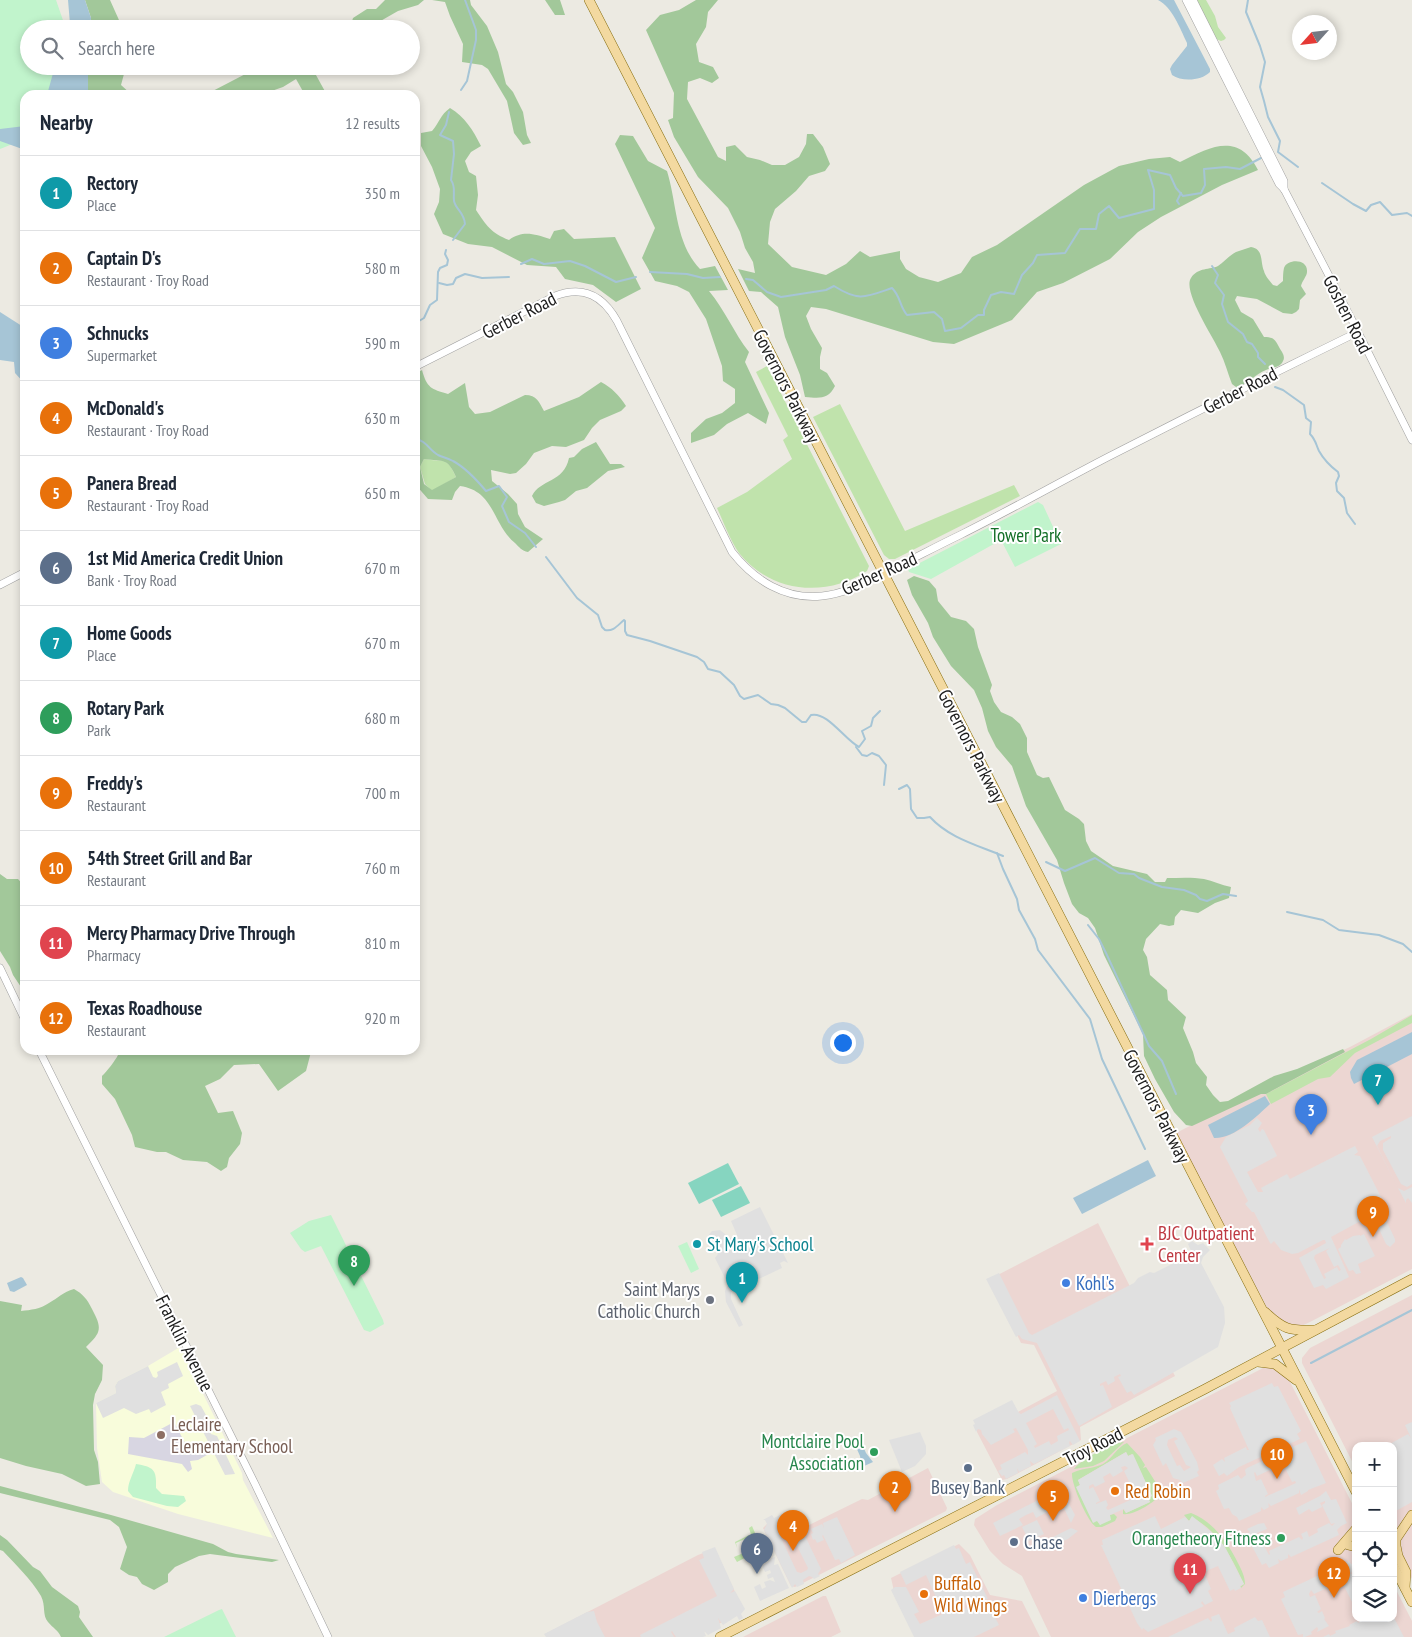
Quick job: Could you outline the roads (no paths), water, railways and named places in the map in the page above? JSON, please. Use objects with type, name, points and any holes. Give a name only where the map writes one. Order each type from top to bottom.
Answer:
[{"type":"main road","name":"Governors Parkway","points":[[589,0],[1353,1487]]},
{"type":"main road","name":"Troy Road","points":[[720,1637],[1255,1362],[1412,1279]]},
{"type":"main road","points":[[1261,1308],[1285,1328],[1316,1330]]},
{"type":"main road","points":[[1255,1362],[1263,1361],[1275,1364],[1300,1383]]},
{"type":"main road","points":[[1405,1588],[1406,1572],[1398,1556],[1396,1539],[1412,1515]]},
{"type":"main road","points":[[1338,1550],[1353,1532]]},
{"type":"main road","points":[[1397,1573],[1412,1602]]},
{"type":"street","name":"Goshen Road","points":[[1186,0],[1278,184],[1284,188]]},
{"type":"street","name":"Goshen Road","points":[[1193,0],[1284,181],[1284,188],[1412,440]]},
{"type":"street","name":"Gerber Road","points":[[420,364],[556,296],[580,292],[602,301],[608,306],[617,321],[732,552],[746,569],[761,581],[787,592],[824,596],[841,592],[883,573],[1028,501],[1147,437],[1358,332]]},
{"type":"street","points":[[0,585],[20,575]]},
{"type":"street","points":[[0,968],[20,1010]]},
{"type":"street","name":"Franklin Avenue","points":[[42,1055],[253,1479],[328,1637]]},
{"type":"water","points":[[68,0],[85,0],[91,20],[70,20]]},
{"type":"water","points":[[1158,0],[1174,0],[1210,69],[1210,72],[1206,75],[1197,79],[1186,80],[1172,75],[1170,69],[1187,46],[1187,43],[1171,13]]},
{"type":"water","points":[[53,75],[88,75],[88,90],[48,90]]},
{"type":"water","points":[[20,127],[20,148],[0,141],[0,129]]},
{"type":"water","points":[[0,312],[20,325],[20,378],[15,373],[14,362],[0,360]]},
{"type":"water","points":[[1412,1032],[1412,1054],[1354,1084],[1350,1072],[1357,1060]]},
{"type":"water","points":[[1265,1096],[1270,1104],[1251,1121],[1229,1135],[1214,1138],[1208,1125]]},
{"type":"water","points":[[1148,1160],[1156,1176],[1082,1214],[1073,1198]]},
{"type":"water","points":[[21,1277],[27,1285],[14,1292],[10,1291],[7,1283]]},
{"type":"water","points":[[862,1444],[873,1462],[862,1467],[856,1447]]},
{"type":"waterway","points":[[461,90],[467,81],[476,40],[476,30],[465,0]]},
{"type":"waterway","points":[[1248,0],[1246,12],[1265,62],[1260,87],[1268,117],[1280,141],[1278,152],[1298,167]]},
{"type":"waterway","points":[[449,112],[446,125],[440,135],[453,141],[454,154],[451,180],[454,187],[454,201],[465,224],[453,240]]},
{"type":"waterway","points":[[746,279],[753,280],[767,292],[781,297],[826,290],[834,286],[856,296],[869,296],[892,288],[907,315],[934,312],[942,319],[945,331],[961,328],[978,315],[984,315],[984,310],[991,295],[1001,292],[1014,294],[1022,275],[1033,263],[1037,255],[1065,253],[1080,229],[1096,229],[1099,214],[1109,206],[1119,218],[1154,209],[1154,190],[1148,170],[1170,175],[1176,188],[1183,196],[1201,193],[1205,185],[1204,169],[1226,167],[1240,169],[1261,158]]},
{"type":"waterway","points":[[1322,183],[1366,211],[1371,205],[1380,202],[1392,215],[1407,213],[1412,216]]},
{"type":"waterway","points":[[1179,204],[1177,201],[1181,193]]},
{"type":"waterway","points":[[420,320],[424,318],[430,305],[437,300],[438,272],[440,268],[447,265],[446,250]]},
{"type":"waterway","points":[[521,264],[532,259],[544,264],[570,261],[585,266],[616,282],[636,277]]},
{"type":"waterway","points":[[1212,266],[1218,275],[1215,283],[1224,295],[1222,304],[1228,322],[1243,334],[1247,342],[1252,344],[1258,353],[1258,357],[1265,364]]},
{"type":"waterway","points":[[650,272],[687,274],[703,278],[720,277]]},
{"type":"waterway","points":[[439,283],[453,284],[456,278],[465,274],[482,278],[509,277]]},
{"type":"waterway","points":[[1275,387],[1283,390],[1304,405],[1306,418],[1311,422],[1310,434],[1323,457],[1338,472],[1337,491],[1344,498],[1347,513],[1355,524]]},
{"type":"waterway","points":[[420,440],[438,455],[462,467],[486,491],[499,486],[507,497],[502,506],[509,522],[525,533],[536,547]]},
{"type":"waterway","points":[[546,557],[577,598],[598,615],[605,630],[613,629],[624,620],[627,635],[697,657],[704,662],[708,669],[720,672],[734,685],[740,696],[744,699],[758,695],[771,704],[785,708],[802,722],[806,722],[811,715],[823,717],[859,747],[865,739],[862,731],[871,726],[873,718],[880,711]]},
{"type":"waterway","points":[[856,747],[862,755],[867,756],[872,753],[879,756],[886,765],[884,785]]},
{"type":"waterway","points":[[899,789],[907,785],[910,789],[911,809],[917,818],[930,817],[955,836],[1003,856]]},
{"type":"waterway","points":[[997,853],[1017,899],[1019,910],[1035,939],[1038,950],[1090,1019],[1102,1059],[1145,1149]]},
{"type":"waterway","points":[[1046,862],[1065,871],[1095,858],[1119,873],[1134,874],[1139,878],[1162,887],[1184,890],[1207,901],[1223,894],[1236,896]]},
{"type":"waterway","points":[[1287,912],[1323,920],[1339,930],[1379,935],[1403,944],[1412,952]]},
{"type":"waterway","points":[[1088,925],[1099,939],[1149,1046],[1162,1061],[1176,1094]]},
{"type":"waterway","points":[[1311,1363],[1412,1310]]},
{"type":"place","name":"Home Goods","points":[[1378,1105]]},
{"type":"place","name":"Schnucks","points":[[1311,1135]]},
{"type":"place","name":"Freddy's","points":[[1373,1237]]},
{"type":"place","name":"St Mary's School","points":[[697,1244]]},
{"type":"place","name":"BJC Outpatient Center","points":[[1147,1244]]},
{"type":"place","name":"Kohl's","points":[[1066,1283]]},
{"type":"place","name":"Rotary Park","points":[[354,1286]]},
{"type":"place","name":"Saint Marys Catholic Church","points":[[710,1300]]},
{"type":"place","name":"Rectory","points":[[742,1303]]},
{"type":"place","name":"Leclaire Elementary School","points":[[161,1435]]},
{"type":"place","name":"Montclaire Pool Association","points":[[874,1452]]},
{"type":"place","name":"Busey Bank","points":[[968,1468]]},
{"type":"place","name":"54th Street Grill and Bar","points":[[1277,1479]]},
{"type":"place","name":"Red Robin","points":[[1115,1491]]},
{"type":"place","name":"Captain D's","points":[[895,1512]]},
{"type":"place","name":"Panera Bread","points":[[1053,1521]]},
{"type":"place","name":"Orangetheory Fitness","points":[[1281,1538]]},
{"type":"place","name":"Chase","points":[[1014,1542]]},
{"type":"place","name":"McDonald's","points":[[793,1551]]},
{"type":"place","name":"1st Mid America Credit Union","points":[[757,1574]]},
{"type":"place","name":"Buffalo Wild Wings","points":[[924,1594]]},
{"type":"place","name":"Mercy Pharmacy Drive Through","points":[[1190,1594]]},
{"type":"place","name":"Dierbergs","points":[[1083,1598]]},
{"type":"place","name":"Texas Roadhouse","points":[[1334,1598]]},
{"type":"park label","name":"Tower Park","points":[[1026,535]]}]
